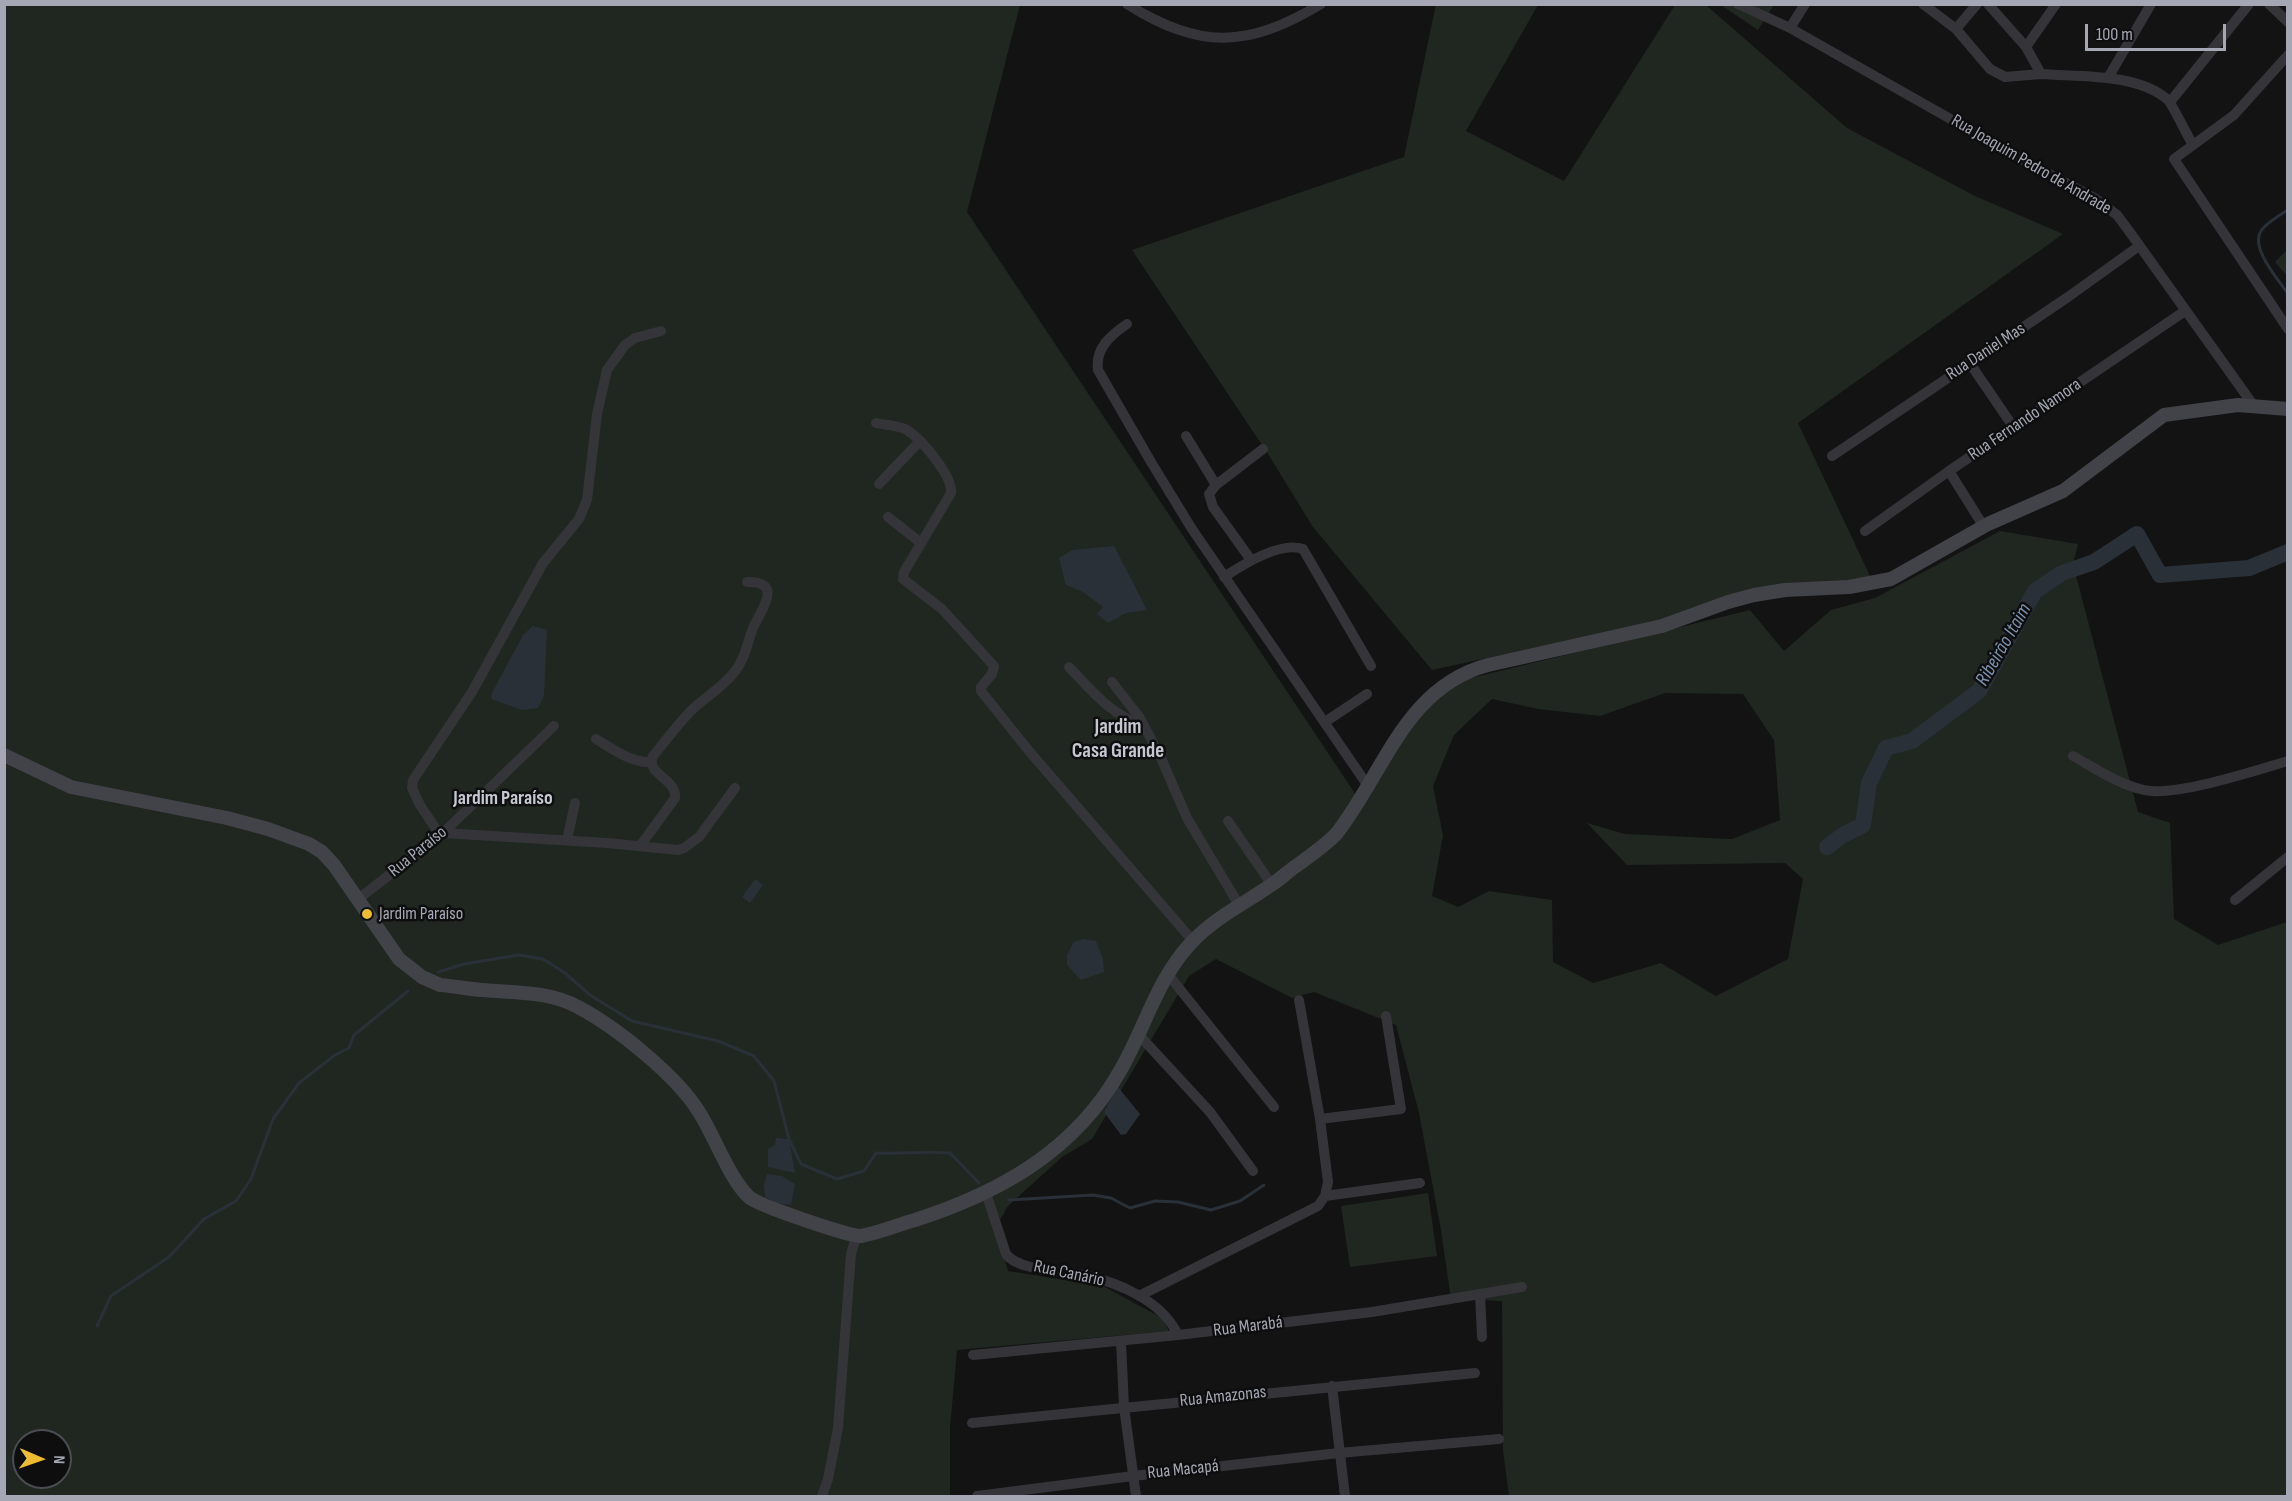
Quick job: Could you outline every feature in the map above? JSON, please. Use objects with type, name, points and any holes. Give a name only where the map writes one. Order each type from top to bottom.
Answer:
[{"type":"main road","points":[[4,755],[70,787],[227,818],[299,840],[322,852],[334,865],[394,954],[408,968],[430,982],[479,990],[545,996],[571,1003],[592,1014],[640,1050],[678,1083],[698,1110],[737,1183],[751,1200],[856,1237],[929,1215],[986,1193],[1013,1179],[1043,1159],[1101,1103],[1139,1035],[1167,973],[1193,941],[1211,924],[1272,885],[1332,838],[1368,786],[1399,734],[1420,706],[1439,689],[1472,669],[1662,626],[1754,595],[1785,590],[1849,587],[1891,579],[1984,526],[2063,491],[2164,415],[2197,409],[2254,406],[2288,409]]},
{"type":"street","points":[[1127,4],[1148,18],[1182,31],[1205,38],[1233,39],[1275,28],[1321,4]]},
{"type":"street","name":"Rua Joaquim Pedro de Andrade","points":[[1738,4],[1790,28],[2106,205],[2117,215],[2254,406]]},
{"type":"street","points":[[1790,28],[1805,4]]},
{"type":"street","points":[[1923,4],[1956,29],[1990,69],[2005,77],[2041,74],[2108,78],[2150,88],[2170,102],[2193,145]]},
{"type":"street","points":[[1956,29],[1977,4]]},
{"type":"street","points":[[1988,4],[2026,47],[2041,74]]},
{"type":"street","points":[[2026,47],[2056,4]]},
{"type":"street","points":[[2108,78],[2151,4]]},
{"type":"street","points":[[2170,102],[2249,4]]},
{"type":"street","points":[[2269,4],[2288,22]]},
{"type":"street","points":[[2288,55],[2234,115],[2174,159],[2288,328]]},
{"type":"street","name":"Rua Daniel Mas","points":[[1832,456],[2068,297],[2139,246]]},
{"type":"street","name":"Rua Fernando Namora","points":[[1865,531],[1949,471],[2185,311]]},
{"type":"street","points":[[1127,324],[1101,348],[1098,370],[1150,462],[1192,529],[1368,786]]},
{"type":"street","points":[[661,331],[635,338],[625,345],[607,370],[597,414],[587,500],[579,519],[543,563],[472,692],[413,780],[412,788],[436,829],[443,833],[567,840],[671,850],[684,848],[699,837],[735,788]]},
{"type":"street","points":[[1969,362],[2014,428]]},
{"type":"street","points":[[876,423],[904,428],[942,467],[952,485],[951,493],[904,572],[903,579],[942,609],[994,666],[993,674],[981,687],[981,691],[1029,751],[1193,941]]},
{"type":"street","points":[[1186,436],[1216,485]]},
{"type":"street","points":[[879,484],[919,442]]},
{"type":"street","points":[[1251,560],[1213,507],[1209,494],[1216,485],[1263,449]]},
{"type":"street","points":[[1949,471],[1984,526]]},
{"type":"street","points":[[888,518],[921,543]]},
{"type":"street","points":[[1224,577],[1251,560],[1296,547],[1303,549],[1371,666]]},
{"type":"street","points":[[651,762],[686,717],[730,678],[744,658],[751,631],[768,598],[766,591],[759,583],[747,582]]},
{"type":"street","points":[[1069,667],[1113,711],[1126,720],[1144,726]]},
{"type":"street","points":[[1112,682],[1144,726],[1161,758],[1187,818],[1239,905]]},
{"type":"street","points":[[1325,722],[1367,694]]},
{"type":"street","name":"Rua Paraíso","points":[[357,900],[443,833],[554,726]]},
{"type":"street","points":[[596,739],[631,759],[651,762]]},
{"type":"street","points":[[2073,756],[2122,783],[2146,791],[2173,791],[2288,761]]},
{"type":"street","points":[[640,846],[675,798],[672,785],[652,767],[651,762]]},
{"type":"street","points":[[567,840],[575,803]]},
{"type":"street","points":[[1228,821],[1272,885]]},
{"type":"street","points":[[2235,900],[2288,857]]},
{"type":"street","points":[[1167,973],[1274,1107]]},
{"type":"street","points":[[1139,1296],[1318,1206],[1325,1196],[1328,1182],[1320,1119],[1299,1000]]},
{"type":"street","points":[[1320,1119],[1401,1109],[1386,1016]]},
{"type":"street","points":[[1139,1035],[1210,1112],[1253,1171]]},
{"type":"street","points":[[1325,1196],[1420,1183]]},
{"type":"street","name":"Rua Canário","points":[[986,1193],[1006,1254],[1012,1261],[1113,1283],[1139,1296],[1167,1317],[1178,1335]]},
{"type":"street","points":[[822,1497],[838,1428],[850,1254],[856,1237]]},
{"type":"street","name":"Rua Marabá","points":[[973,1355],[1178,1335],[1372,1312],[1522,1287]]},
{"type":"street","points":[[1480,1294],[1482,1337]]},
{"type":"street","points":[[1121,1341],[1124,1407],[1136,1497]]},
{"type":"street","name":"Rua Amazonas","points":[[972,1424],[1475,1372]]},
{"type":"street","points":[[1332,1386],[1345,1497]]},
{"type":"street","name":"Rua Macapá","points":[[977,1497],[1133,1476],[1340,1453],[1499,1439]]},
{"type":"shaded area","points":[[1436,4],[1538,5],[1466,131],[1564,181],[1675,5],[1706,5],[1847,128],[1975,196],[2063,234],[1798,423],[1871,578],[1708,610],[1432,670],[1313,527],[1268,454],[1132,250],[1404,157]]},
{"type":"shaded area","points":[[5,5],[1020,5],[967,212],[1362,804],[1423,708],[1459,681],[1750,610],[1784,651],[1831,610],[1875,598],[2000,531],[2078,544],[2073,564],[2138,812],[2170,823],[2174,919],[2218,945],[2287,922],[2288,1493],[2283,1496],[1509,1496],[1503,1450],[1502,1301],[1451,1299],[1441,1230],[1419,1113],[1396,1025],[1314,992],[1292,998],[1216,959],[1189,976],[1092,1139],[1062,1157],[1008,1206],[996,1227],[1008,1271],[1103,1286],[1162,1318],[1169,1331],[957,1350],[950,1428],[950,1496],[5,1496]],"holes":[[[1665,693],[1743,694],[1774,740],[1780,820],[1732,839],[1625,834],[1587,823],[1627,865],[1785,863],[1803,879],[1788,959],[1716,996],[1661,963],[1593,983],[1553,962],[1552,900],[1489,891],[1458,907],[1432,896],[1443,835],[1433,786],[1454,735],[1492,699],[1538,709],[1600,716]]]},
{"type":"shaded area","points":[[1721,5],[1774,5],[1758,30]]},
{"type":"shaded area","points":[[2287,250],[2287,276],[2275,262]]},
{"type":"shaded area","points":[[1114,546],[1147,610],[1126,613],[1108,623],[1097,614],[1103,607],[1083,592],[1066,585],[1059,558],[1072,550]]},
{"type":"shaded area","points":[[533,626],[547,630],[544,696],[538,708],[522,710],[491,699],[523,635]]},
{"type":"shaded area","points":[[755,879],[763,885],[750,903],[742,897]]},
{"type":"shaded area","points":[[1083,939],[1096,941],[1103,959],[1104,972],[1081,980],[1067,965],[1067,955],[1074,942]]},
{"type":"shaded area","points":[[1118,1087],[1140,1114],[1126,1134],[1121,1135],[1104,1112]]},
{"type":"shaded area","points":[[776,1138],[789,1139],[795,1173],[768,1167],[768,1149],[775,1145]]},
{"type":"shaded area","points":[[767,1174],[782,1176],[795,1184],[791,1205],[777,1203],[765,1197],[764,1185]]},
{"type":"shaded area","points":[[1428,1193],[1437,1256],[1350,1267],[1341,1206]]},
{"type":"waterway","points":[[2288,210],[2266,225],[2259,238],[2262,254],[2288,294]]},
{"type":"waterway","name":"Ribeirão Itaim","points":[[1827,847],[1843,835],[1863,825],[1869,783],[1886,748],[1912,741],[1979,691],[2035,591],[2062,573],[2094,562],[2137,534],[2160,575],[2249,568],[2288,552]]},
{"type":"waterway","points":[[438,972],[464,964],[519,955],[543,959],[565,973],[590,995],[632,1021],[718,1041],[754,1056],[774,1081],[789,1139],[801,1164],[837,1179],[864,1171],[876,1153],[950,1153],[979,1183]]},
{"type":"waterway","points":[[97,1326],[111,1296],[169,1257],[204,1219],[236,1201],[251,1179],[273,1119],[299,1083],[335,1055],[349,1048],[354,1035],[408,991]]},
{"type":"waterway","points":[[1009,1200],[1093,1195],[1111,1198],[1130,1208],[1155,1201],[1178,1202],[1211,1210],[1240,1201],[1264,1185]]},
{"type":"place","name":"Jardim Paraíso","points":[[367,914]]},
{"type":"district","name":"Jardim Casa Grande","points":[[1118,740]]},
{"type":"district","name":"Jardim Paraíso","points":[[503,799]]}]
